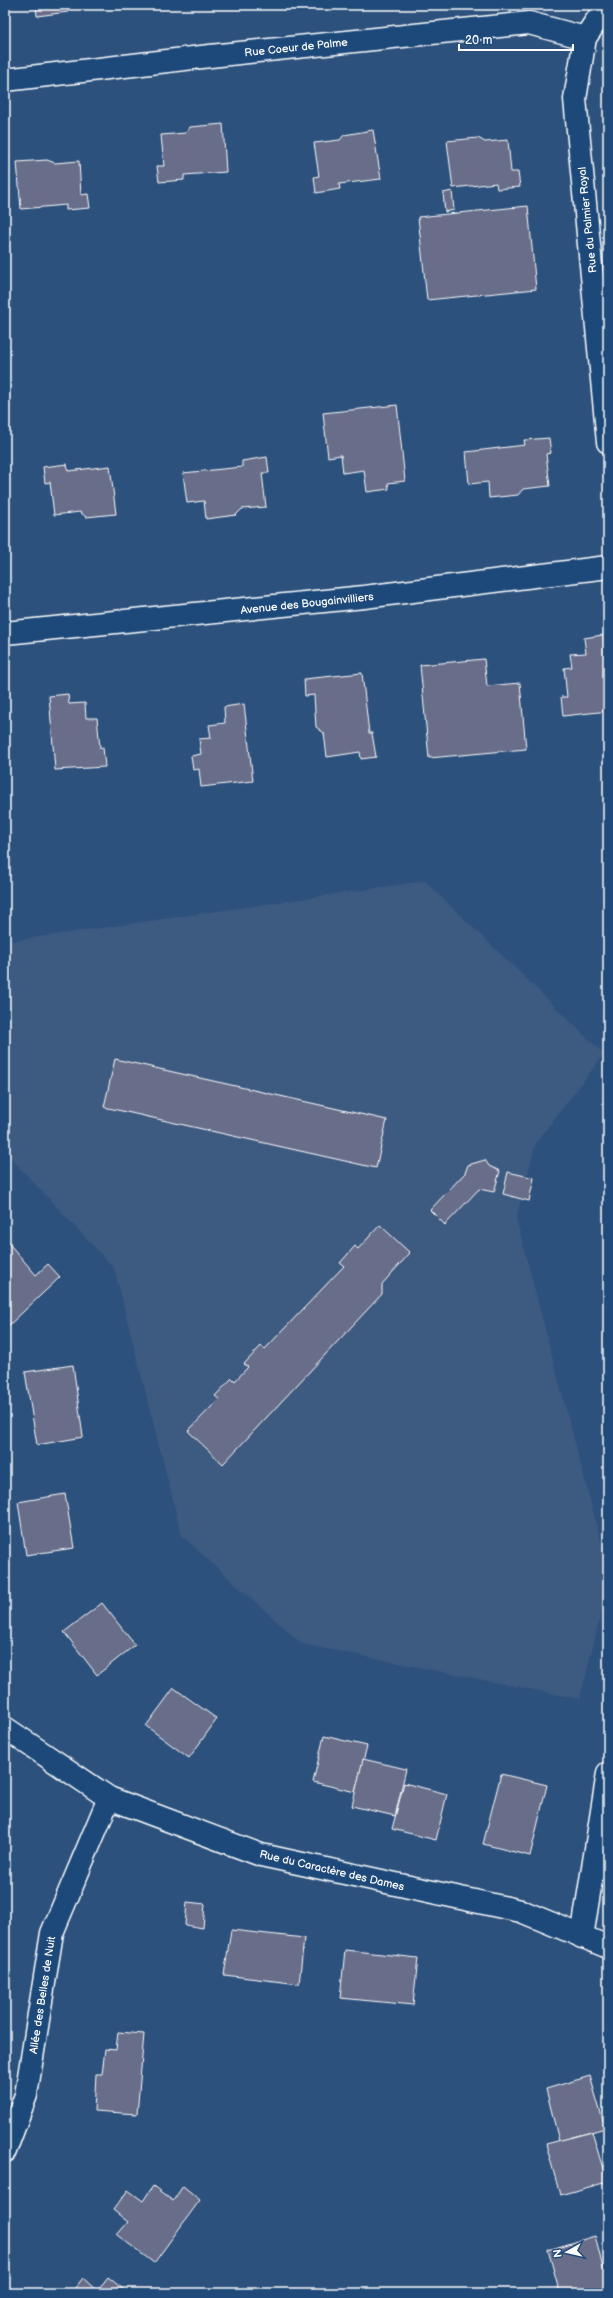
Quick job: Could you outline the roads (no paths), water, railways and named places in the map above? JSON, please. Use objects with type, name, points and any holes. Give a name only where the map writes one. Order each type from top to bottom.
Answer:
[{"type":"street","name":"Rue du Palmier Royal","points":[[607,5],[585,38],[575,99],[608,442]]},
{"type":"street","name":"Rue Coeur de Palme","points":[[5,80],[210,56],[529,24],[585,38]]},
{"type":"street","name":"Avenue des Bougainvilliers","points":[[5,633],[364,597],[608,566]]},
{"type":"street","name":"Rue du Caractère des Dames","points":[[5,1728],[109,1798],[262,1855],[521,1911],[608,1947]]},
{"type":"street","points":[[582,1937],[608,1773]]},
{"type":"street","name":"Allée des Belles de Nuit","points":[[5,2151],[26,2095],[52,1933],[109,1798]]}]
